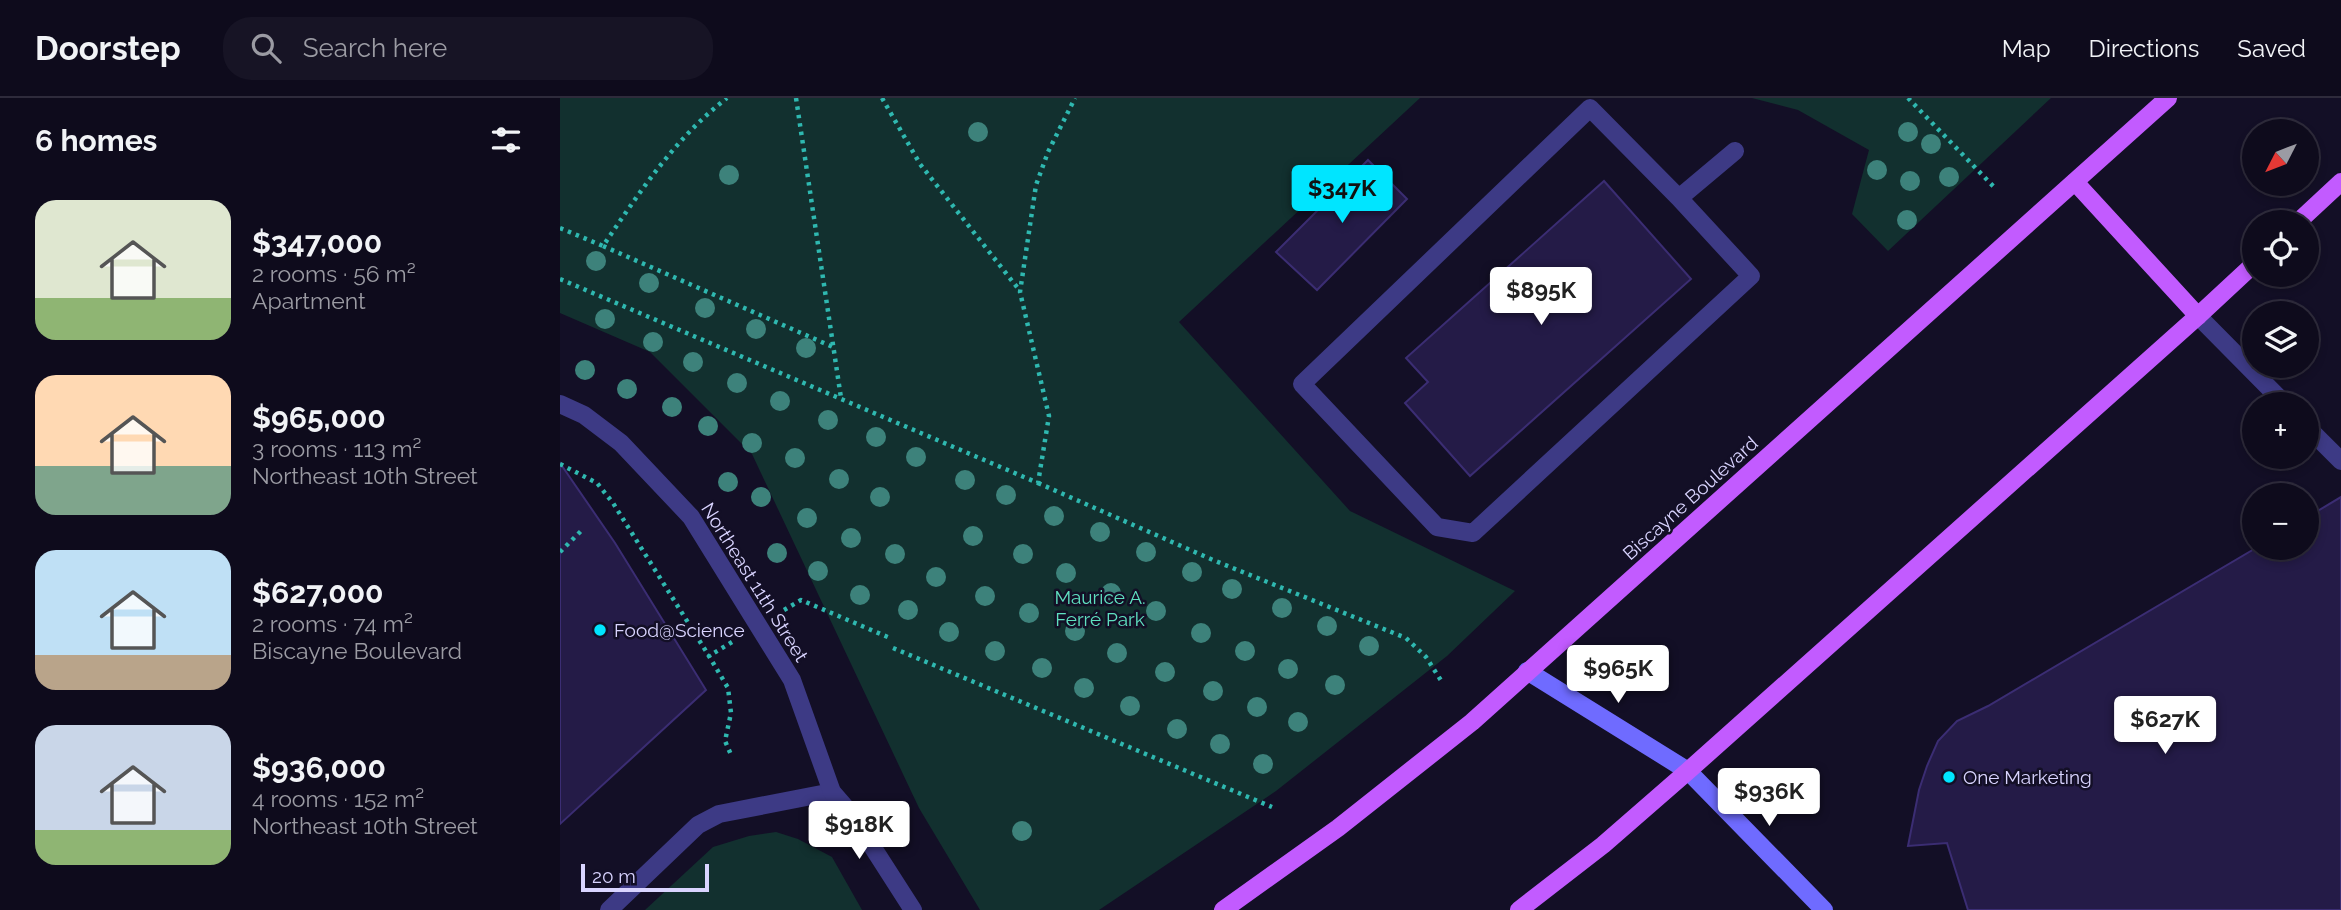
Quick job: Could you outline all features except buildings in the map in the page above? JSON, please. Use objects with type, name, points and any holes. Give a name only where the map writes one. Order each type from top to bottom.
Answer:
[{"type":"main road","name":"Biscayne Boulevard","points":[[1223,910],[1328,835],[1472,722],[2168,98]]},
{"type":"main road","points":[[2075,182],[2198,316]]},
{"type":"main road","points":[[2311,210],[2341,182]]},
{"type":"main road","points":[[1520,910],[1603,845],[1688,771],[2242,275]]},
{"type":"street","points":[[1590,107],[1679,198],[1751,276],[1473,533],[1437,527],[1302,384],[1590,107]]},
{"type":"street","points":[[1679,198],[1735,151]]},
{"type":"street","points":[[2198,316],[2273,392]]},
{"type":"street","name":"Northeast 11th Street","points":[[560,404],[584,415],[621,443],[691,517],[792,680],[832,792]]},
{"type":"street","points":[[2319,439],[2341,461]]},
{"type":"street","points":[[1527,671],[1688,771],[1824,910]]},
{"type":"street","points":[[609,910],[698,825],[719,814],[832,792],[852,815],[913,910]]},
{"type":"path","points":[[603,246],[676,146],[701,118],[727,98]]},
{"type":"path","points":[[796,98],[841,398]]},
{"type":"path","points":[[882,98],[920,164],[1020,292]]},
{"type":"path","points":[[1038,483],[1049,416],[1020,292],[1036,185],[1048,152],[1075,98]]},
{"type":"path","points":[[1908,98],[1994,187]]},
{"type":"path","points":[[560,228],[834,348]]},
{"type":"path","points":[[560,279],[1213,560],[1406,638],[1426,657],[1442,682]]},
{"type":"path","points":[[560,464],[597,483],[613,503],[709,656]]},
{"type":"path","points":[[560,552],[584,528]]},
{"type":"path","points":[[894,648],[1272,807]]},
{"type":"green space","name":"Maurice A. Ferré Park","points":[[560,98],[1420,98],[1179,322],[1350,511],[1515,591],[1447,656],[1276,791],[1099,910],[980,910],[919,808],[752,454],[650,352],[560,313]]},
{"type":"green space","points":[[1752,98],[2051,98],[1888,251],[1852,214],[1869,150],[1798,110]]},
{"type":"green space","points":[[776,832],[798,839],[832,857],[862,910],[645,910],[713,847],[749,836]]},
{"type":"place","name":"Food@Science","points":[[600,630]]},
{"type":"place","name":"One Marketing","points":[[1949,777]]}]
